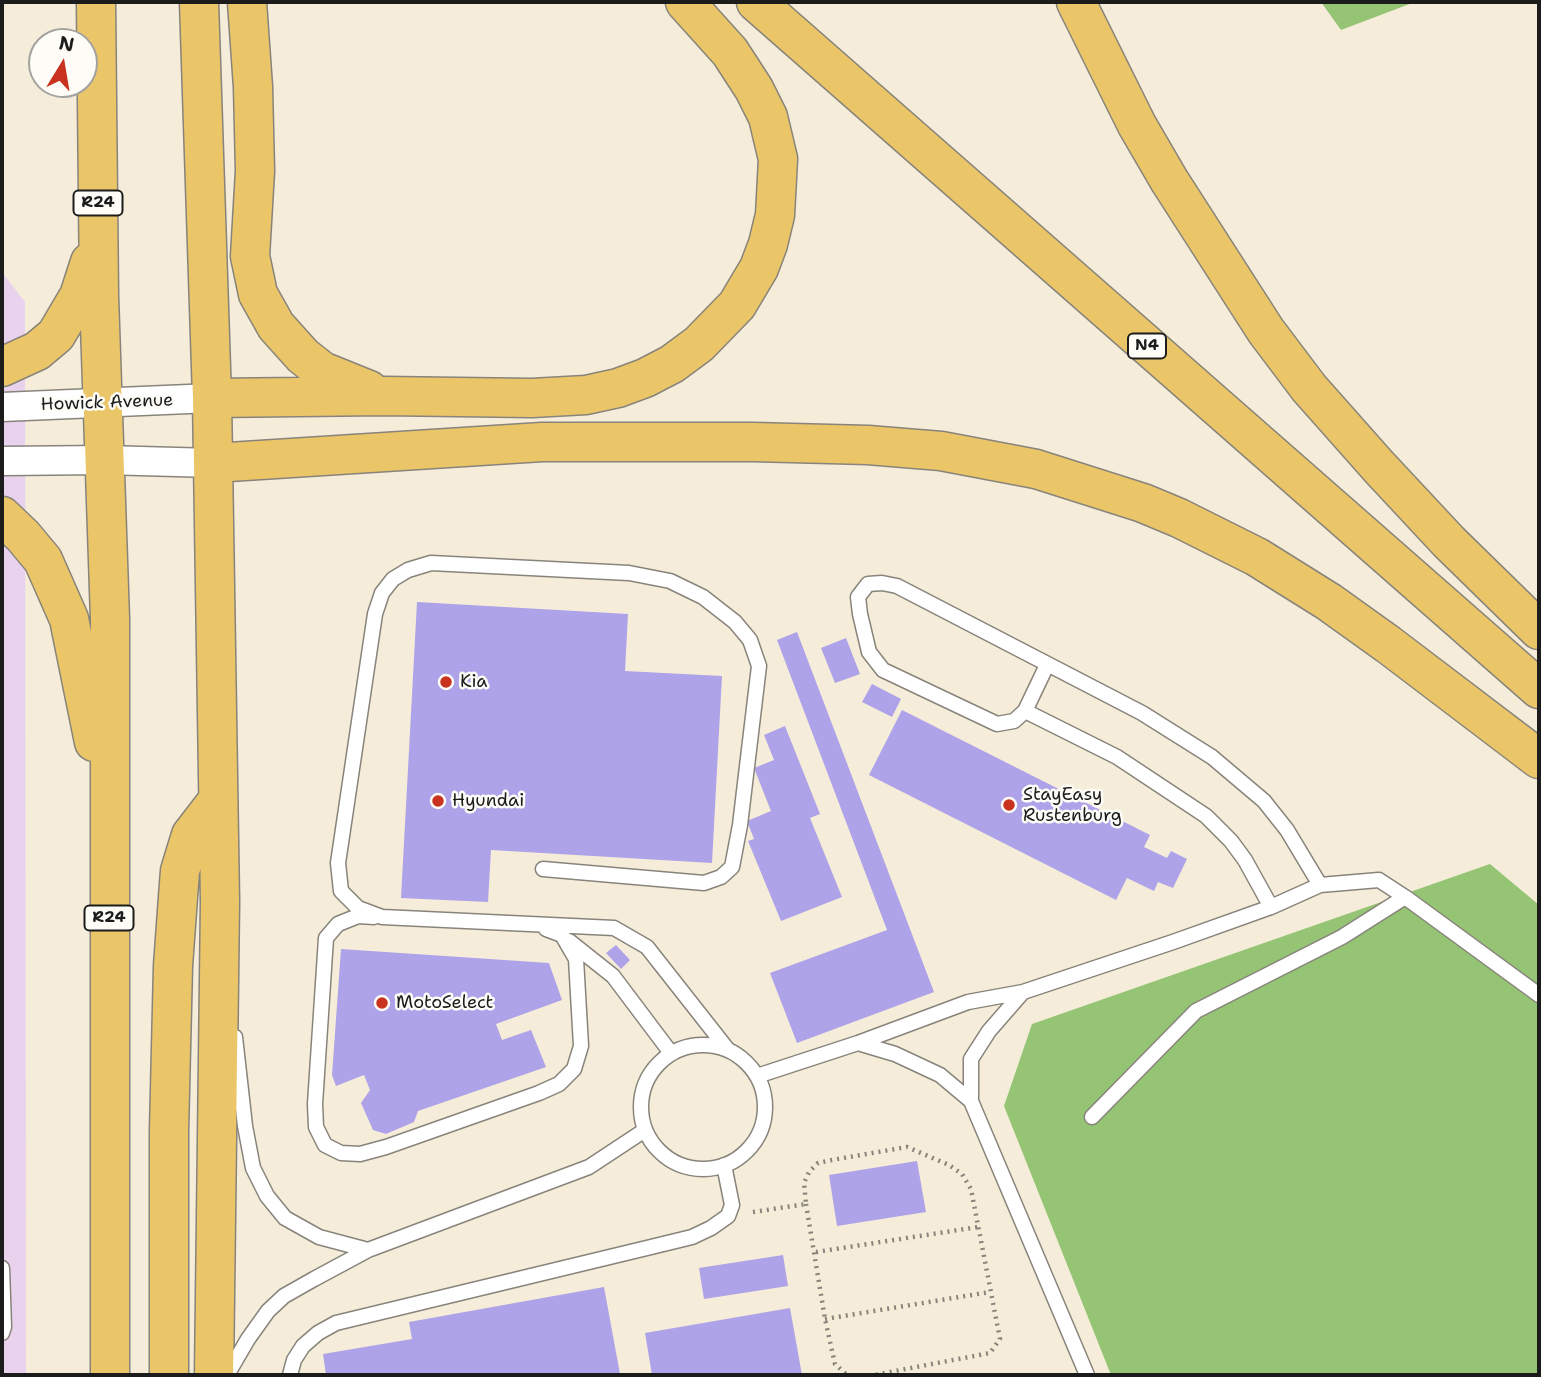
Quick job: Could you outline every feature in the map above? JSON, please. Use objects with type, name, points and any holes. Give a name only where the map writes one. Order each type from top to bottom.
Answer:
[{"type":"main road","name":"R24","points":[[96,2],[104,460],[110,619],[110,1375]]},
{"type":"main road","points":[[199,2],[212,398],[220,901],[214,1375]]},
{"type":"main road","points":[[247,2],[255,171],[250,256],[258,294],[276,326],[303,355],[330,375],[384,396]]},
{"type":"main road","points":[[212,398],[554,398],[610,390],[645,379],[672,364],[714,331],[737,305],[759,268],[774,222],[778,186],[775,143],[768,117],[741,67],[718,37],[685,2]]},
{"type":"main road","name":"N4","points":[[756,2],[1539,689]]},
{"type":"main road","points":[[1076,2],[1169,180],[1266,331],[1309,388],[1379,467],[1449,542],[1539,630]]},
{"type":"main road","points":[[2,367],[37,351],[56,335],[79,296],[99,233]]},
{"type":"main road","points":[[213,463],[542,442],[753,442],[921,449],[1036,469],[1143,503],[1257,557],[1329,602],[1539,759]]},
{"type":"main road","points":[[2,516],[43,560],[69,619],[109,801]]},
{"type":"main road","points":[[169,1375],[169,1131],[173,966],[180,871],[191,835],[218,800]]},
{"type":"street","name":"Howick Avenue","points":[[2,407],[212,398]]},
{"type":"street","points":[[2,461],[213,463]]},
{"type":"lane","points":[[382,916],[358,908],[341,891],[338,863],[375,614],[382,593],[393,579],[408,570],[431,563],[629,573],[670,581],[703,597],[735,622],[751,640],[759,666],[740,825],[732,867],[721,877],[704,883],[543,869]]},
{"type":"lane","points":[[1047,665],[1025,711],[1014,721],[997,724],[883,670],[869,652],[858,597],[868,584],[897,586],[1142,713],[1212,757],[1264,801],[1287,830],[1320,885]]},
{"type":"lane","points":[[1025,711],[1117,757],[1206,816],[1231,841],[1245,860],[1270,907]]},
{"type":"lane","points":[[757,1076],[858,1043],[968,1002],[1023,992],[1270,907],[1320,885],[1378,880],[1539,995]]},
{"type":"lane","points":[[1092,1116],[1196,1011],[1342,937],[1405,897]]},
{"type":"lane","points":[[220,901],[245,1126],[253,1168],[267,1196],[285,1218],[318,1237],[368,1250]]},
{"type":"lane","points":[[562,934],[576,959],[581,1046],[573,1069],[559,1084],[360,1154],[341,1153],[325,1145],[316,1126],[315,1104],[327,938],[338,924],[358,916],[614,928],[647,947],[728,1050]]},
{"type":"lane","points":[[533,925],[562,934],[612,976],[671,1053]]},
{"type":"lane","points":[[1023,992],[989,1031],[971,1059],[971,1101],[1087,1375]]},
{"type":"lane","points":[[858,1043],[895,1054],[940,1075],[971,1101]]},
{"type":"lane","points":[[709,1045],[728,1050],[745,1061],[757,1076],[764,1097],[764,1118],[756,1138],[743,1154],[724,1165],[705,1169],[686,1167],[669,1159],[655,1147],[645,1130],[640,1101],[643,1087],[659,1062],[671,1053],[689,1046],[709,1045]]},
{"type":"lane","points":[[227,1375],[268,1311],[284,1296],[368,1250],[589,1167],[645,1130]]},
{"type":"lane","points":[[290,1375],[294,1360],[303,1346],[336,1323],[692,1237],[711,1228],[728,1216],[732,1205],[724,1165]]},
{"type":"lane","points":[[2,1268],[2,1333]]},
{"type":"path","points":[[847,1375],[835,1364],[803,1183],[818,1163],[907,1147],[949,1165],[962,1174],[971,1189],[1000,1339],[990,1353],[874,1375]]},
{"type":"path","points":[[728,1216],[806,1204]]},
{"type":"path","points":[[816,1252],[978,1227]]},
{"type":"path","points":[[825,1319],[990,1292]]},
{"type":"shaded area","points":[[2,272],[25,302],[26,1375],[2,1375]]},
{"type":"green space","points":[[1321,2],[1415,2],[1341,30]]},
{"type":"green space","points":[[1490,864],[1539,905],[1539,1375],[1111,1375],[1004,1106],[1032,1024]]},
{"type":"building","points":[[417,602],[628,614],[625,671],[722,676],[712,863],[491,850],[488,902],[401,898]]},
{"type":"building","points":[[797,632],[934,992],[797,1043],[770,973],[887,930],[777,640]]},
{"type":"building","points":[[846,638],[860,674],[835,683],[821,648]]},
{"type":"building","points":[[872,684],[901,699],[892,717],[862,702]]},
{"type":"building","name":"StayEasy Rustenburg","points":[[902,710],[1150,835],[1144,847],[1167,858],[1171,851],[1187,859],[1173,888],[1158,882],[1154,891],[1127,878],[1116,900],[869,775]]},
{"type":"building","points":[[785,726],[820,814],[810,818],[842,897],[781,921],[748,841],[754,839],[747,821],[771,811],[754,768],[774,760],[764,735]]},
{"type":"building","points":[[616,945],[630,960],[621,969],[606,953]]},
{"type":"building","points":[[341,949],[549,963],[562,1000],[496,1024],[502,1040],[531,1030],[546,1067],[418,1111],[414,1122],[386,1134],[373,1130],[361,1103],[370,1090],[364,1075],[336,1086],[332,1075]]},
{"type":"building","points":[[917,1161],[926,1212],[837,1226],[829,1175]]},
{"type":"building","points":[[783,1255],[788,1286],[704,1299],[699,1268]]},
{"type":"building","points":[[604,1287],[620,1374],[326,1375],[323,1354],[412,1339],[409,1322]]},
{"type":"building","points":[[790,1308],[802,1375],[652,1375],[645,1333]]},
{"type":"place","name":"Kia","points":[[446,682]]},
{"type":"place","name":"Hyundai","points":[[438,801]]},
{"type":"place","name":"StayEasy Rustenburg","points":[[1009,805]]},
{"type":"place","name":"MotoSelect","points":[[382,1003]]}]
